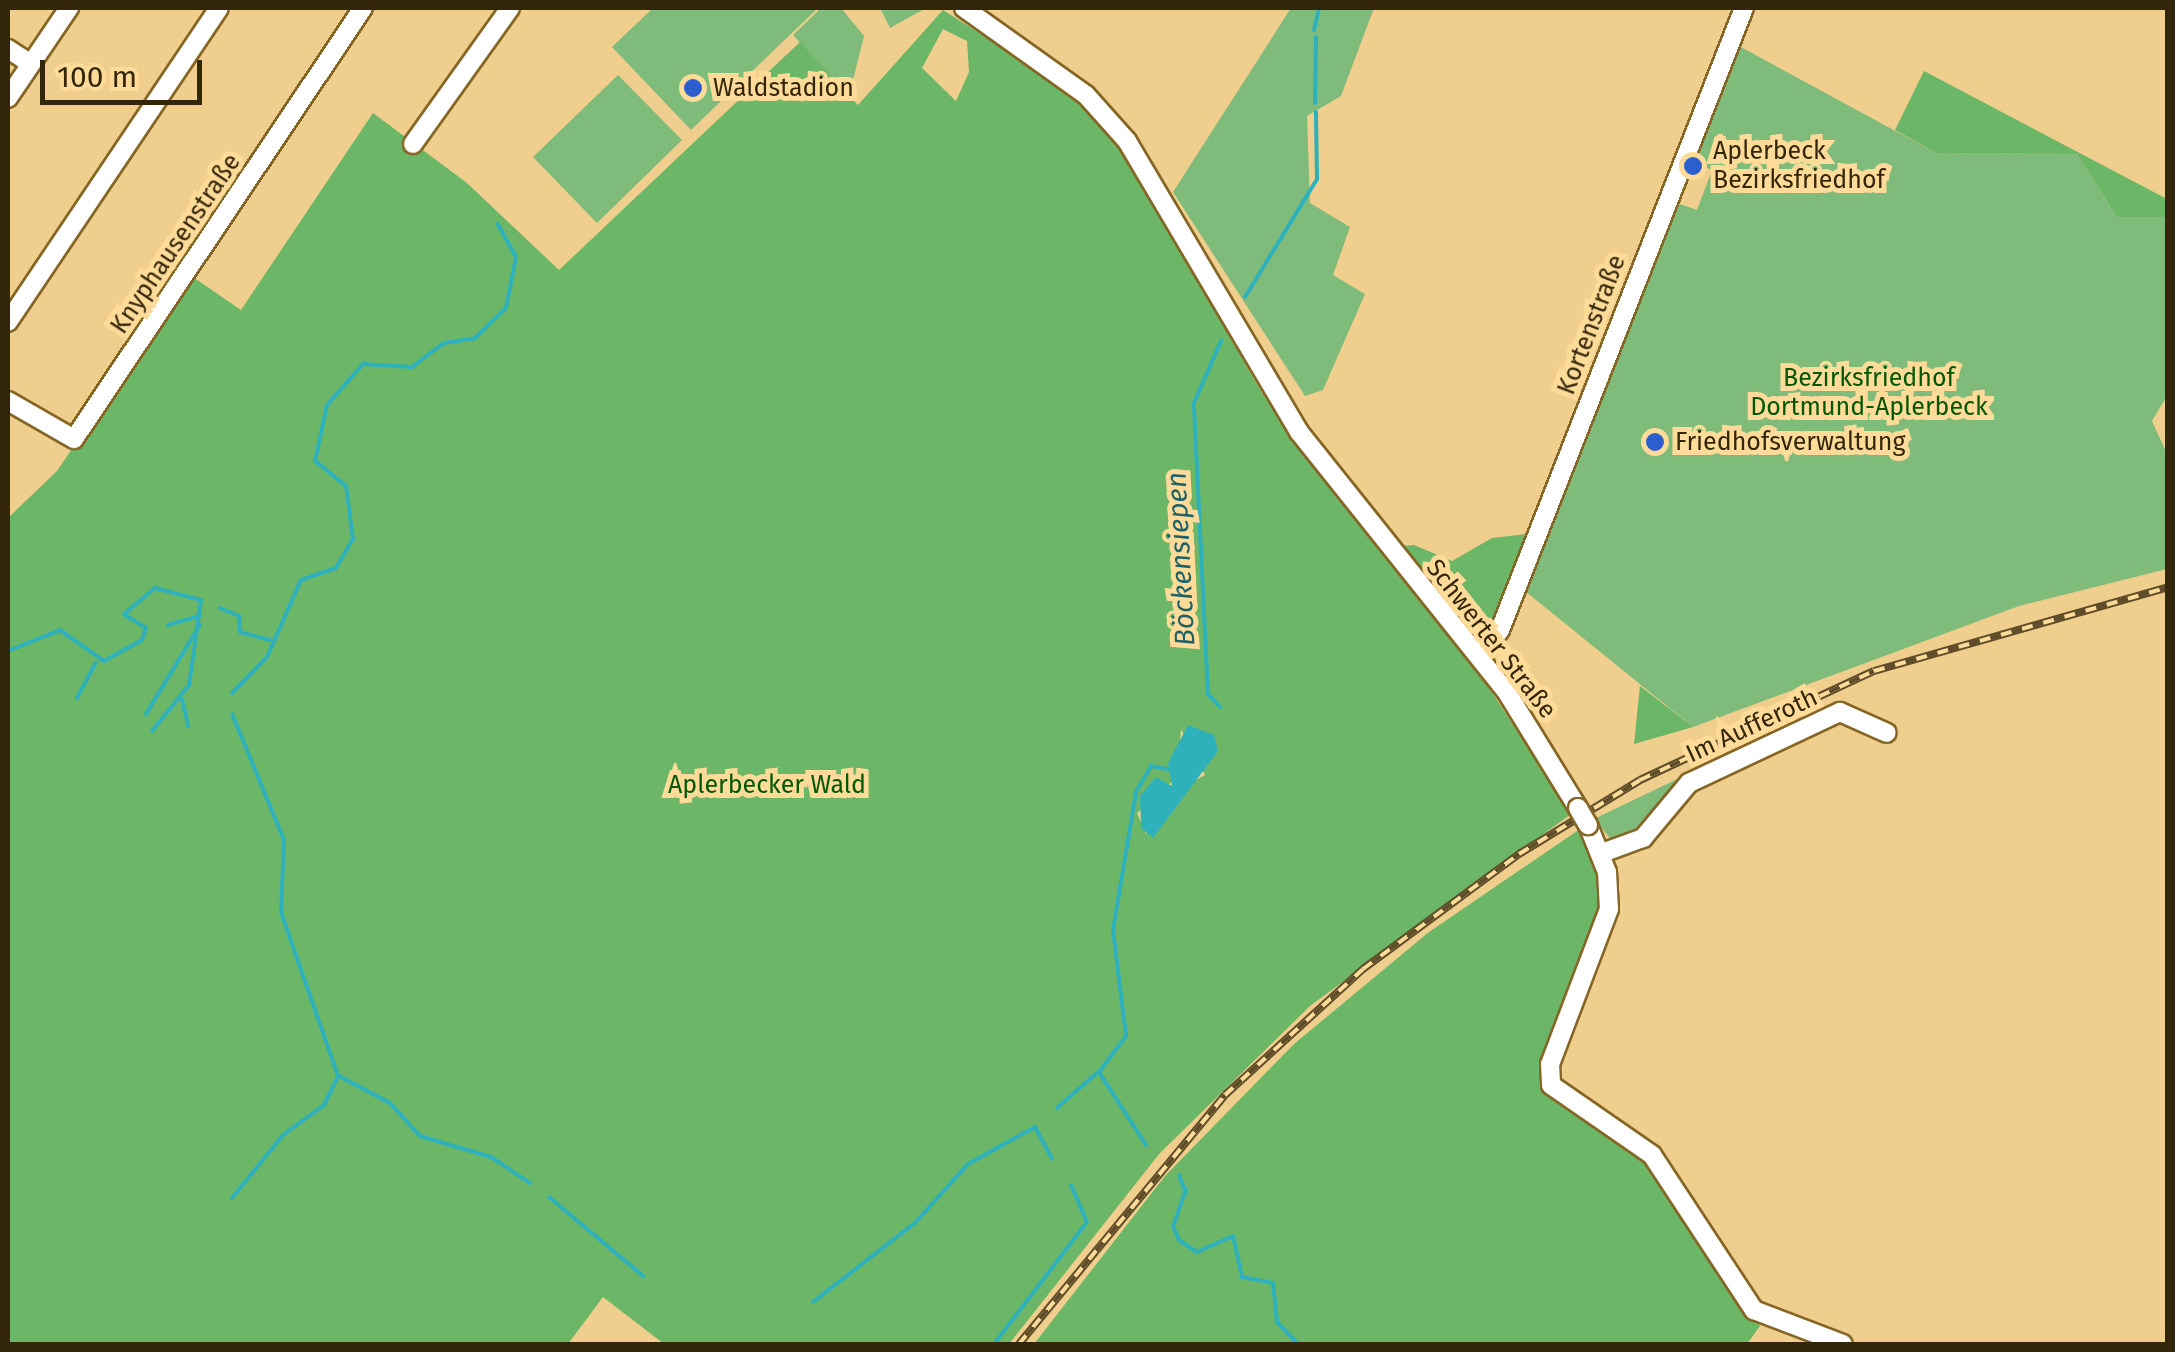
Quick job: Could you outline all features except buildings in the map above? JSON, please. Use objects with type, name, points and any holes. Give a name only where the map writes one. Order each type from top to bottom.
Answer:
[{"type":"street","points":[[8,98],[69,8]]},
{"type":"street","points":[[8,322],[219,8]]},
{"type":"street","name":"Knyphausenstraße","points":[[8,401],[74,439],[363,8]]},
{"type":"street","points":[[413,144],[510,8]]},
{"type":"street","name":"Schwerter Straße","points":[[966,8],[1073,84],[1127,141],[1298,432],[1478,656],[1588,825],[1602,853],[1607,924],[1550,1064],[1551,1086],[1652,1155],[1754,1310],[1842,1344]]},
{"type":"street","name":"Kortenstraße","points":[[1478,656],[1500,630],[1744,8]]},
{"type":"street","points":[[8,49],[30,64]]},
{"type":"street","name":"Im Aufferoth","points":[[1602,853],[1643,838],[1689,783],[1840,712],[1887,733]]},
{"type":"green space","name":"Waldstadion","points":[[653,8],[818,8],[691,130],[612,47]]},
{"type":"green space","points":[[821,8],[841,8],[864,36],[849,96],[793,35]]},
{"type":"green space","points":[[880,8],[926,8],[890,28]]},
{"type":"green space","points":[[1291,8],[1374,8],[1341,96],[1307,116],[1310,203],[1350,227],[1333,275],[1365,294],[1323,390],[1305,396],[1173,192]]},
{"type":"green space","name":"Aplerbecker Wald","points":[[943,10],[1078,96],[1114,136],[1262,393],[1377,548],[1414,545],[1452,561],[1492,538],[1535,533],[1497,624],[1463,648],[1571,814],[1310,1006],[1160,1153],[1009,1344],[664,1344],[603,1297],[568,1344],[8,1344],[8,518],[57,471],[190,275],[241,310],[373,113],[467,183],[559,270],[800,42],[858,105]],"holes":[[[943,29],[967,41],[969,72],[956,101],[922,68]],[[1181,729],[1205,775],[1185,786],[1146,834],[1137,813],[1177,777]]]},
{"type":"green space","name":"Bezirksfriedhof Dortmund-Aplerbeck","points":[[1739,46],[1936,153],[2077,154],[2117,217],[2167,217],[2167,396],[2152,421],[2167,454],[2167,569],[2019,606],[1693,727],[1525,591],[1654,256],[1680,204],[1697,210],[1712,170],[1695,163]]},
{"type":"green space","points":[[1924,71],[2167,199],[2167,217],[2117,217],[2077,154],[1936,153],[1895,130]]},
{"type":"green space","points":[[618,75],[682,140],[597,223],[533,157]]},
{"type":"green space","points":[[1640,686],[1693,727],[1634,744]]},
{"type":"green space","points":[[1846,698],[1675,787],[1633,835],[1610,838],[1594,819]]},
{"type":"green space","points":[[1580,829],[1603,889],[1596,941],[1542,1059],[1543,1089],[1645,1160],[1760,1326],[1747,1344],[1034,1344],[1165,1176],[1294,1044],[1429,932]]},
{"type":"water","points":[[1188,725],[1214,735],[1218,751],[1153,838],[1141,828],[1140,796],[1156,777],[1172,786],[1168,763]]},
{"type":"waterway","name":"Böckensiepen","points":[[1314,30],[1319,8]]},
{"type":"waterway","name":"Böckensiepen","points":[[1315,103],[1316,37]]},
{"type":"waterway","name":"Böckensiepen","points":[[1245,297],[1317,179],[1316,112]]},
{"type":"waterway","points":[[232,693],[267,657],[301,580],[336,568],[353,539],[346,486],[315,461],[327,405],[363,364],[412,367],[444,343],[475,338],[506,308],[516,257],[498,224]]},
{"type":"waterway","name":"Böckensiepen","points":[[1220,707],[1208,694],[1194,403],[1221,341]]},
{"type":"waterway","points":[[8,651],[60,630],[104,661],[142,640],[146,628],[124,614],[155,588],[201,600],[189,685],[152,731]]},
{"type":"waterway","points":[[220,608],[239,616],[240,632],[270,640]]},
{"type":"waterway","points":[[168,625],[200,616]]},
{"type":"waterway","points":[[146,714],[200,625]]},
{"type":"waterway","points":[[77,698],[96,663]]},
{"type":"waterway","points":[[182,699],[188,726]]},
{"type":"waterway","points":[[232,714],[284,840],[281,912],[338,1076],[324,1105],[283,1135],[232,1198]]},
{"type":"waterway","name":"Böckensiepen","points":[[1146,1145],[1099,1072],[1126,1036],[1113,930],[1136,792],[1151,766],[1176,771]]},
{"type":"waterway","points":[[1057,1108],[1098,1072]]},
{"type":"waterway","points":[[339,1076],[390,1103],[420,1136],[491,1157],[530,1183]]},
{"type":"waterway","points":[[813,1302],[915,1223],[968,1164],[1035,1127],[1052,1159]]},
{"type":"waterway","name":"Böckensiepen","points":[[1179,1175],[1186,1193]]},
{"type":"waterway","points":[[994,1344],[1087,1222],[1071,1185]]},
{"type":"waterway","name":"Böckensiepen","points":[[1186,1189],[1173,1226],[1179,1240],[1197,1252],[1233,1236],[1242,1277],[1273,1283],[1277,1322],[1298,1344]]},
{"type":"waterway","points":[[549,1197],[643,1276]]},
{"type":"railway","points":[[1019,1344],[1225,1095],[1363,969],[1519,854],[1640,780],[1874,671],[2168,587]]},
{"type":"place","name":"Waldstadion","points":[[693,88]]},
{"type":"place","name":"Aplerbeck Bezirksfriedhof","points":[[1693,166]]},
{"type":"place","name":"Friedhofsverwaltung","points":[[1655,442]]}]
